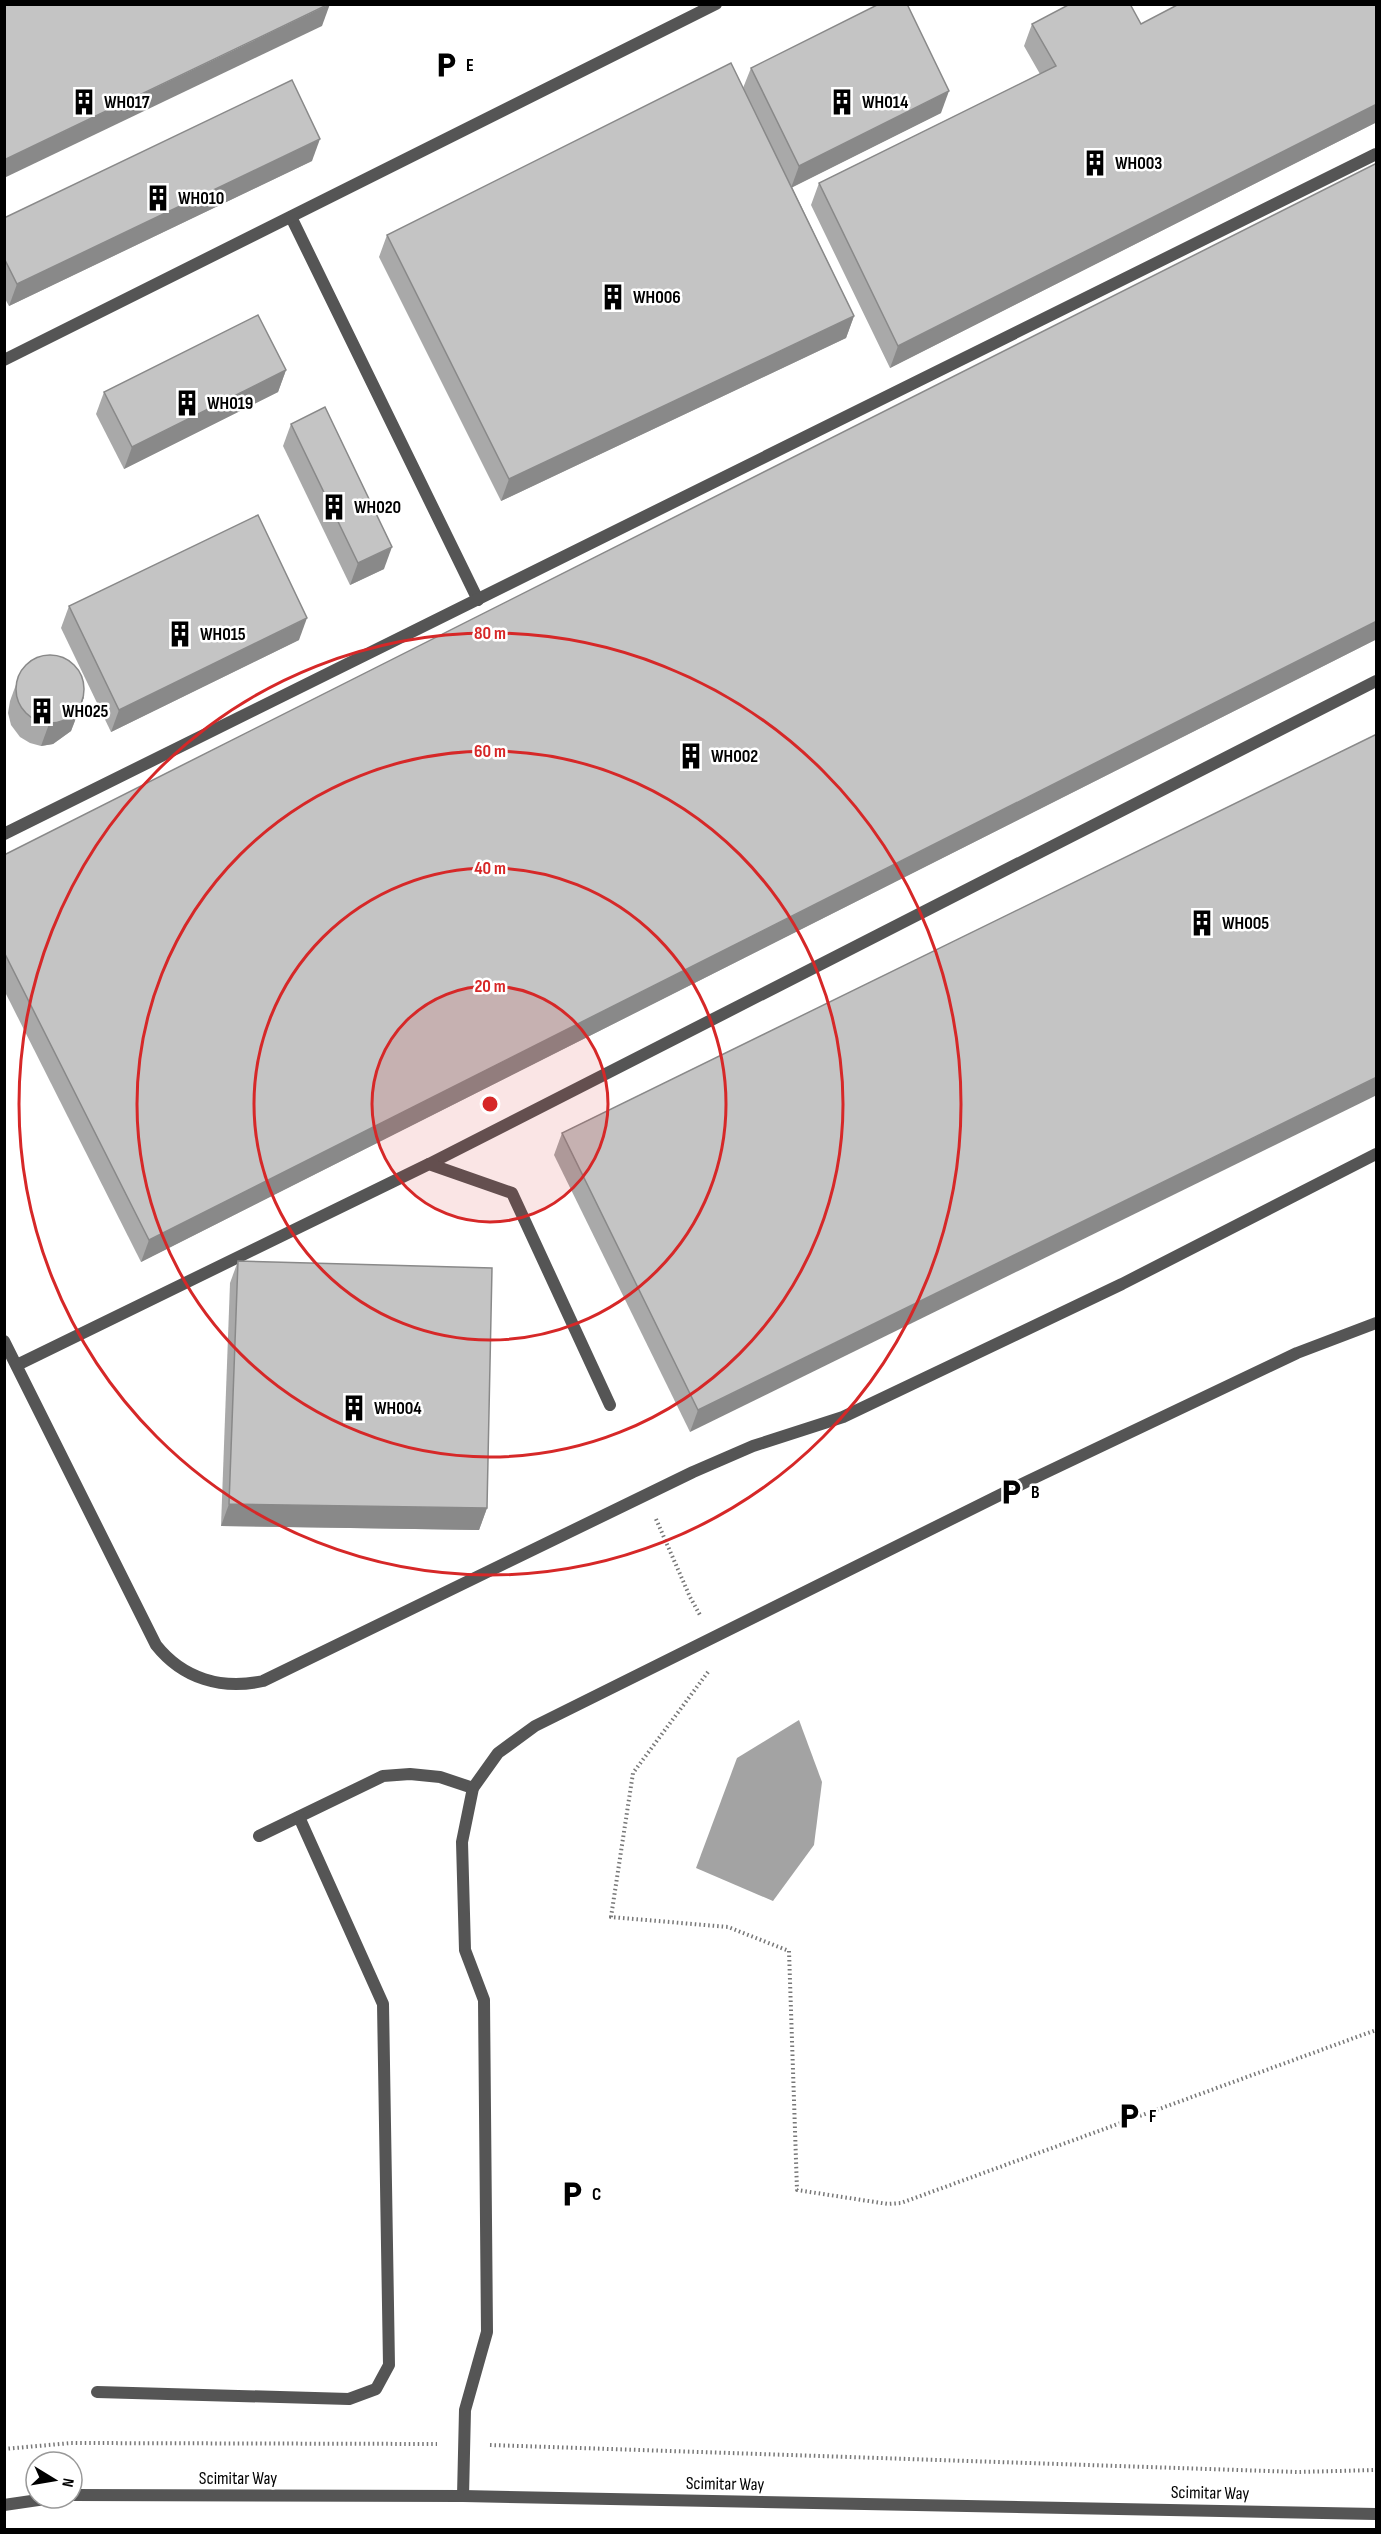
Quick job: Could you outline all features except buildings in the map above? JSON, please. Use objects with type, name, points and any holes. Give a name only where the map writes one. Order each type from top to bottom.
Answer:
[{"type":"street","points":[[4,360],[716,4]]},
{"type":"street","points":[[4,834],[1377,154]]},
{"type":"street","points":[[291,217],[478,600]]},
{"type":"street","points":[[17,1365],[429,1164],[1377,681]]},
{"type":"street","points":[[4,1341],[156,1645],[177,1667],[191,1675],[226,1684],[245,1685],[263,1681],[753,1446],[843,1417],[1122,1284],[1377,1154]]},
{"type":"street","points":[[429,1164],[512,1193],[610,1405]]},
{"type":"street","points":[[463,2496],[465,2410],[487,2332],[484,2000],[465,1950],[462,1842],[473,1788],[498,1753],[535,1726],[1017,1486],[1275,1363],[1377,1323]]},
{"type":"street","points":[[259,1836],[383,1776],[410,1774],[440,1777],[473,1788]]},
{"type":"street","points":[[97,2392],[349,2399],[376,2389],[389,2365],[384,2004],[299,1817]]},
{"type":"street","name":"Scimitar Way","points":[[84,2495],[463,2496],[1377,2514]]},
{"type":"street","points":[[4,2505],[24,2502]]},
{"type":"path","points":[[645,1496],[719,1656],[633,1773],[611,1917],[728,1927],[789,1950],[796,2190],[888,2204],[901,2203],[1377,2030]]},
{"type":"path","points":[[4,2449],[71,2443],[464,2445],[1299,2472],[1377,2470]]},
{"type":"shaded area","points":[[799,1720],[822,1782],[814,1845],[773,1901],[696,1868],[737,1758]]},
{"type":"place","name":"E","points":[[446,65]]},
{"type":"place","name":"WH017","points":[[84,102]]},
{"type":"place","name":"WH014","points":[[842,102]]},
{"type":"place","name":"WH003","points":[[1095,163]]},
{"type":"place","name":"WH010","points":[[158,198]]},
{"type":"place","name":"WH006","points":[[613,297]]},
{"type":"place","name":"WH019","points":[[187,403]]},
{"type":"place","name":"WH020","points":[[334,507]]},
{"type":"place","name":"WH015","points":[[180,634]]},
{"type":"place","name":"WH025","points":[[42,711]]},
{"type":"place","name":"WH002","points":[[691,756]]},
{"type":"place","name":"WH005","points":[[1202,923]]},
{"type":"place","name":"WH004","points":[[354,1408]]},
{"type":"place","name":"B","points":[[1011,1492]]},
{"type":"place","name":"F","points":[[1129,2116]]},
{"type":"place","name":"C","points":[[572,2194]]}]
